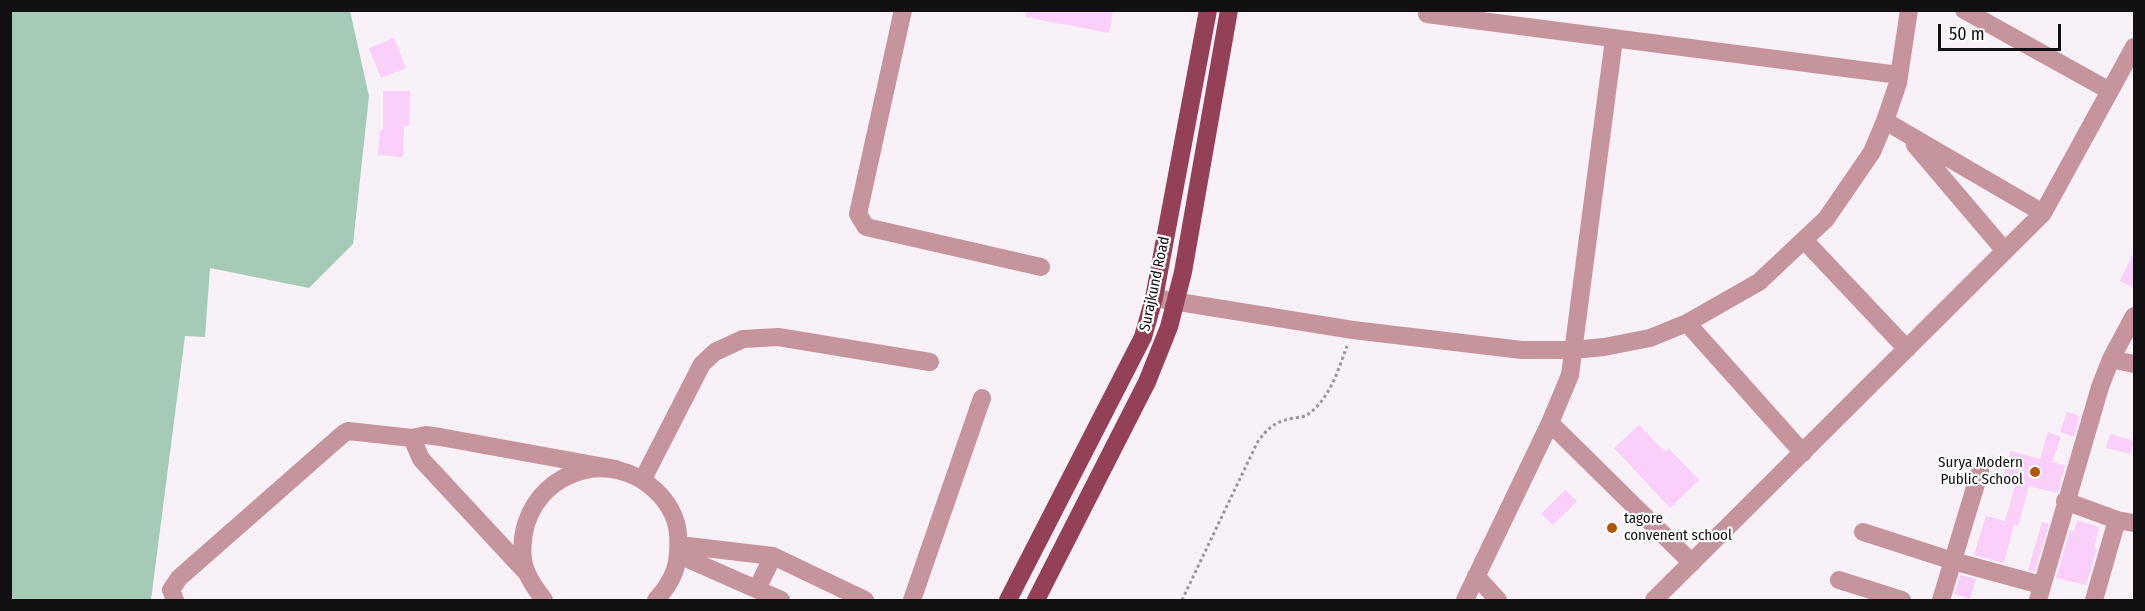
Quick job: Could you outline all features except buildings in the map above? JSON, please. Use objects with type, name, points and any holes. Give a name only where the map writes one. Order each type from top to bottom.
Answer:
[{"type":"main road","name":"Surajkund Road","points":[[1008,600],[1136,355],[1146,329],[1154,298],[1208,10]]},
{"type":"main road","name":"Surajkund Road","points":[[1036,600],[1147,382],[1166,336],[1183,272],[1229,10]]},
{"type":"street","points":[[903,10],[858,214],[860,220],[866,226],[1041,267]]},
{"type":"street","points":[[1154,298],[1353,330],[1522,350],[1573,350],[1604,347],[1650,338],[1687,323],[1759,282],[1826,219],[1872,152],[1885,121],[1899,75],[1909,10]]},
{"type":"street","points":[[1964,10],[2110,92]]},
{"type":"street","points":[[1427,14],[1899,75]]},
{"type":"street","points":[[1464,600],[1568,382],[1614,39]]},
{"type":"street","points":[[1654,600],[2043,213],[2134,47]]},
{"type":"street","points":[[1885,121],[2043,213]]},
{"type":"street","points":[[1904,133],[2006,251]]},
{"type":"street","points":[[1804,240],[1906,349]]},
{"type":"street","points":[[1863,532],[2040,592],[2100,387],[2111,359],[2134,316]]},
{"type":"street","points":[[1687,323],[1803,453]]},
{"type":"street","points":[[643,479],[702,364],[715,352],[743,339],[778,337],[930,362]]},
{"type":"street","points":[[2111,359],[2134,364]]},
{"type":"street","points":[[912,600],[982,398]]},
{"type":"street","points":[[1550,423],[1692,563]]},
{"type":"street","points":[[172,597],[179,578],[343,434],[356,430],[412,438],[426,435],[440,436],[616,469],[643,479],[665,499],[677,526],[679,550],[669,586],[656,600]]},
{"type":"street","points":[[412,438],[421,459],[526,572],[544,600]]},
{"type":"street","points":[[526,572],[522,539],[531,508],[553,483],[583,469],[616,469]]},
{"type":"street","points":[[1941,600],[1980,471]]},
{"type":"street","points":[[2065,501],[2126,522],[2094,600]]},
{"type":"street","points":[[679,550],[773,556],[865,600]]},
{"type":"street","points":[[679,550],[781,600]]},
{"type":"street","points":[[757,590],[773,556]]},
{"type":"street","points":[[1476,576],[1498,600]]},
{"type":"street","points":[[1839,580],[1902,600]]},
{"type":"path","points":[[1182,600],[1257,443],[1266,429],[1281,420],[1306,416],[1319,403],[1333,383],[1353,330]]},
{"type":"green space","points":[[10,11],[350,11],[369,96],[353,244],[309,288],[210,268],[205,337],[185,336],[151,600],[11,600]]},
{"type":"place","name":"Surya Modern Public School","points":[[2035,472]]},
{"type":"place","name":"tagore convenent school","points":[[1612,528]]}]
